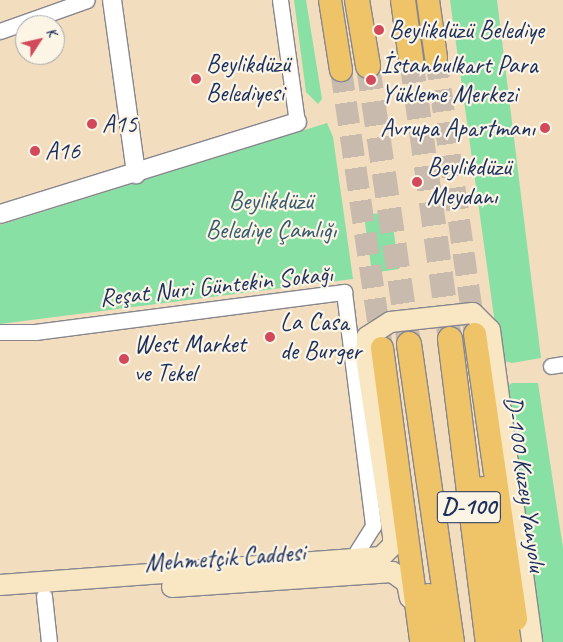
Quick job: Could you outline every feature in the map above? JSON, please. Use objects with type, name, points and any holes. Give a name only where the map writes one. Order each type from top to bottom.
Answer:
[{"type":"highway","points":[[357,0],[368,66]]},
{"type":"highway","points":[[403,0],[411,59]]},
{"type":"highway","name":"D-100","points":[[450,338],[488,642]]},
{"type":"highway","name":"D-100","points":[[409,344],[452,642]]},
{"type":"highway","points":[[454,372],[472,421],[509,642]]},
{"type":"highway","points":[[423,444],[416,481],[435,642]]},
{"type":"main road","points":[[330,0],[342,70]]},
{"type":"main road","points":[[428,0],[436,57]]},
{"type":"main road","name":"Mehmetçik Caddesi","points":[[0,599],[43,590],[358,558],[389,552],[393,536],[366,358],[367,337],[390,322],[464,313],[479,316],[490,330],[532,642]]},
{"type":"main road","name":"D-100 Kuzey Yanyolu","points":[[475,334],[518,642]]},
{"type":"main road","points":[[382,348],[419,633]]},
{"type":"main road","name":"Mehmetçik Caddesi","points":[[0,585],[43,590],[392,572],[407,583],[419,633]]},
{"type":"street","points":[[0,31],[87,0]]},
{"type":"street","points":[[112,0],[136,174]]},
{"type":"street","points":[[0,214],[136,174],[297,122],[280,0]]},
{"type":"street","name":"Reşat Nuri Güntekin Sokağı","points":[[0,332],[35,332],[344,292],[373,526],[358,558]]},
{"type":"street","points":[[43,590],[50,642]]},
{"type":"green space","points":[[294,0],[306,0],[322,99],[318,104],[306,92]]},
{"type":"green space","points":[[450,0],[497,0],[541,358],[512,363],[500,360]]},
{"type":"green space","name":"Beylikdüzü Belediye Çamlığı","points":[[327,123],[333,137],[353,279],[0,324],[0,225]]},
{"type":"green space","points":[[391,212],[399,269],[372,273],[364,215]]},
{"type":"green space","points":[[512,383],[538,383],[563,548],[563,642],[538,642],[505,388]]},
{"type":"tunnel","points":[[436,57],[475,333]]},
{"type":"tunnel","points":[[411,59],[450,339]]},
{"type":"tunnel","points":[[368,66],[409,344]]},
{"type":"tunnel","points":[[341,70],[382,348]]},
{"type":"place","name":"Beylikdüzü Belediye","points":[[379,30]]},
{"type":"place","name":"Beylikdüzü Belediyesi","points":[[196,79]]},
{"type":"place","name":"İstanbulkart Para Yükleme Merkezi","points":[[371,80]]},
{"type":"place","name":"A15","points":[[92,124]]},
{"type":"place","name":"Avrupa Apartmanı","points":[[545,128]]},
{"type":"place","name":"A16","points":[[35,151]]},
{"type":"place","name":"Beylikdüzü Meydanı","points":[[417,182]]},
{"type":"place","name":"La Casa de Burger","points":[[270,337]]},
{"type":"place","name":"West Market ve Tekel","points":[[124,359]]}]
